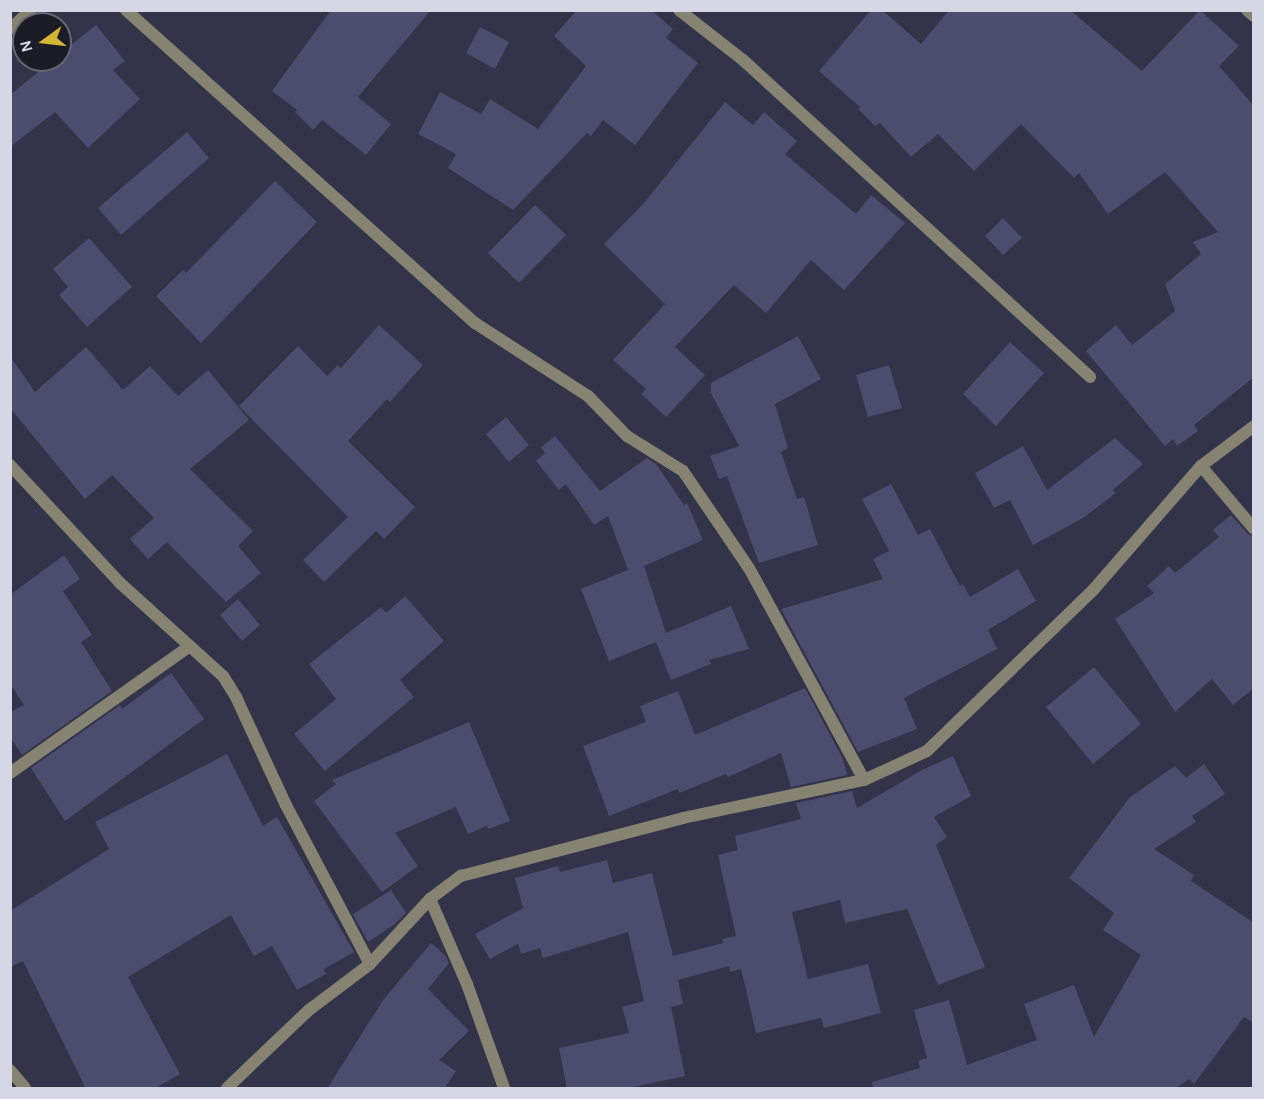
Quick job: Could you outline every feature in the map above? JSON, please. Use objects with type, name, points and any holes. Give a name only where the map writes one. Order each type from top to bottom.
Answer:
[{"type":"street","points":[[10,29],[32,10]]},
{"type":"street","points":[[126,10],[475,322],[588,396],[627,436],[683,471],[749,568],[864,780]]},
{"type":"street","points":[[679,10],[743,60],[1090,377]]},
{"type":"street","points":[[1247,10],[1254,16]]},
{"type":"street","points":[[227,1089],[309,1010],[370,964],[430,899],[462,876],[682,818],[864,780],[927,751],[1094,589],[1201,466],[1254,426]]},
{"type":"street","points":[[10,465],[120,583],[223,676],[236,697],[286,805],[370,964]]},
{"type":"street","points":[[1201,466],[1254,529]]},
{"type":"street","points":[[10,773],[190,646]]},
{"type":"street","points":[[430,899],[463,975],[504,1089]]},
{"type":"street","points":[[10,1070],[25,1089]]},
{"type":"building","points":[[331,10],[431,10],[358,97],[391,124],[366,155],[322,120],[313,130],[295,112],[297,110],[272,91]]},
{"type":"building","points":[[577,10],[651,10],[673,29],[666,38],[698,63],[635,145],[603,120],[591,136],[587,133],[513,210],[448,168],[456,154],[418,134],[440,92],[481,114],[490,99],[538,129],[586,66],[554,36]]},
{"type":"building","points":[[871,10],[882,10],[921,44],[949,10],[1070,10],[1142,71],[1200,10],[1239,46],[1219,66],[1254,106],[1254,377],[1194,425],[1198,431],[1177,446],[1173,439],[1165,446],[1086,351],[1116,325],[1132,345],[1175,311],[1165,284],[1201,254],[1193,242],[1218,232],[1165,172],[1108,214],[1079,173],[1074,178],[1021,124],[974,171],[938,134],[911,157],[880,123],[875,126],[858,109],[860,107],[819,71]]},
{"type":"building","points":[[96,25],[125,61],[113,70],[140,99],[88,148],[55,112],[10,147],[10,95],[38,72],[72,72],[72,44]]},
{"type":"building","points":[[480,27],[509,42],[495,69],[466,53]]},
{"type":"building","points":[[725,102],[753,125],[764,112],[797,141],[785,154],[856,214],[871,195],[905,223],[844,290],[811,260],[766,313],[734,285],[675,347],[705,375],[666,417],[641,394],[646,389],[613,360],[665,304],[604,244],[644,203]]},
{"type":"building","points":[[187,132],[209,158],[121,235],[98,208]]},
{"type":"building","points":[[275,181],[317,222],[201,343],[156,296],[183,270],[186,273]]},
{"type":"building","points":[[535,205],[566,235],[519,283],[488,253]]},
{"type":"building","points":[[1003,218],[1022,238],[1003,255],[985,236]]},
{"type":"building","points":[[89,238],[132,287],[87,327],[59,295],[68,287],[53,269]]},
{"type":"building","points":[[379,325],[423,365],[390,402],[387,399],[348,441],[415,507],[384,539],[376,531],[324,582],[303,560],[348,517],[239,406],[298,346],[327,376],[338,365],[341,368]]},
{"type":"building","points":[[798,336],[821,379],[775,404],[788,448],[781,452],[797,499],[804,497],[818,545],[759,563],[727,476],[719,479],[710,456],[739,446],[711,393],[711,383]]},
{"type":"building","points":[[1010,342],[1044,373],[996,426],[963,394]]},
{"type":"building","points":[[86,347],[123,390],[150,366],[178,396],[208,370],[249,420],[190,469],[253,531],[238,546],[261,573],[226,602],[167,542],[148,559],[130,539],[154,518],[112,475],[85,499],[10,408],[10,356],[35,392]]},
{"type":"building","points":[[889,365],[902,408],[868,417],[856,375]]},
{"type":"building","points":[[506,417],[529,445],[509,462],[486,434]]},
{"type":"building","points":[[555,436],[600,491],[647,458],[656,464],[684,505],[687,503],[703,540],[644,566],[666,633],[731,606],[749,649],[709,660],[711,664],[671,680],[656,642],[609,661],[581,589],[628,570],[608,516],[594,525],[566,484],[559,490],[536,461],[545,453],[541,447]]},
{"type":"building","points":[[1115,438],[1143,464],[1113,490],[1116,493],[1083,518],[1033,545],[1010,500],[994,508],[975,473],[1023,446],[1047,490]]},
{"type":"building","points":[[891,484],[918,535],[930,529],[960,586],[963,584],[970,597],[1018,569],[1036,601],[988,630],[997,649],[904,698],[917,729],[858,752],[781,609],[883,579],[873,559],[889,551],[862,499]]},
{"type":"building","points":[[1231,515],[1248,534],[1254,537],[1254,688],[1233,705],[1212,679],[1175,712],[1115,619],[1154,593],[1147,586],[1169,566],[1175,573],[1219,537],[1213,530]]},
{"type":"building","points":[[64,555],[80,579],[63,591],[92,635],[81,642],[112,691],[22,755],[10,737],[10,712],[24,705],[10,684],[10,595]]},
{"type":"building","points":[[405,596],[444,641],[400,680],[414,697],[325,771],[294,734],[336,699],[309,664],[381,607],[386,613]]},
{"type":"building","points":[[238,599],[260,625],[242,641],[220,615]]},
{"type":"building","points":[[1094,667],[1141,724],[1093,764],[1046,707]]},
{"type":"building","points":[[171,673],[204,719],[65,821],[31,768],[120,705],[122,709]]},
{"type":"building","points":[[805,688],[843,759],[847,775],[791,787],[781,753],[728,777],[726,774],[679,793],[678,789],[609,816],[583,746],[646,722],[640,706],[678,691],[695,735]]},
{"type":"building","points":[[469,722],[510,821],[488,829],[487,826],[468,834],[456,807],[395,833],[418,866],[382,892],[314,801],[336,784],[332,780]]},
{"type":"building","points":[[227,754],[263,826],[277,817],[354,952],[324,969],[326,974],[297,990],[272,946],[254,956],[231,915],[128,977],[180,1074],[154,1089],[86,1089],[23,961],[10,967],[10,911],[109,849],[95,822]]},
{"type":"building","points":[[953,756],[971,796],[934,817],[947,837],[936,845],[985,967],[938,985],[907,909],[845,923],[840,900],[792,912],[808,979],[868,964],[881,1013],[824,1028],[821,1018],[756,1033],[741,969],[730,972],[729,966],[678,980],[683,1004],[671,1007],[685,1076],[624,1089],[567,1089],[559,1048],[629,1033],[622,1007],[644,1001],[628,932],[543,958],[540,948],[521,954],[518,944],[490,959],[475,934],[523,908],[515,878],[558,866],[560,872],[607,860],[613,883],[652,873],[673,956],[723,943],[722,939],[736,936],[718,855],[738,850],[735,836],[801,819],[796,803],[852,791],[857,808],[922,770]]},
{"type":"building","points":[[1204,764],[1225,794],[1192,816],[1196,822],[1154,849],[1194,875],[1191,881],[1254,923],[1254,1023],[1244,1017],[1194,1084],[1189,1079],[1174,1089],[873,1089],[872,1082],[920,1068],[918,1061],[927,1058],[914,1010],[949,1000],[967,1065],[1037,1040],[1024,1004],[1074,985],[1094,1037],[1141,955],[1103,930],[1114,913],[1069,878],[1130,797],[1175,766],[1186,778]]},
{"type":"building","points":[[391,890],[406,913],[395,924],[368,942],[353,914]]},
{"type":"building","points":[[431,943],[445,955],[449,963],[428,989],[469,1031],[439,1060],[456,1071],[444,1089],[327,1089],[383,1000]]}]
